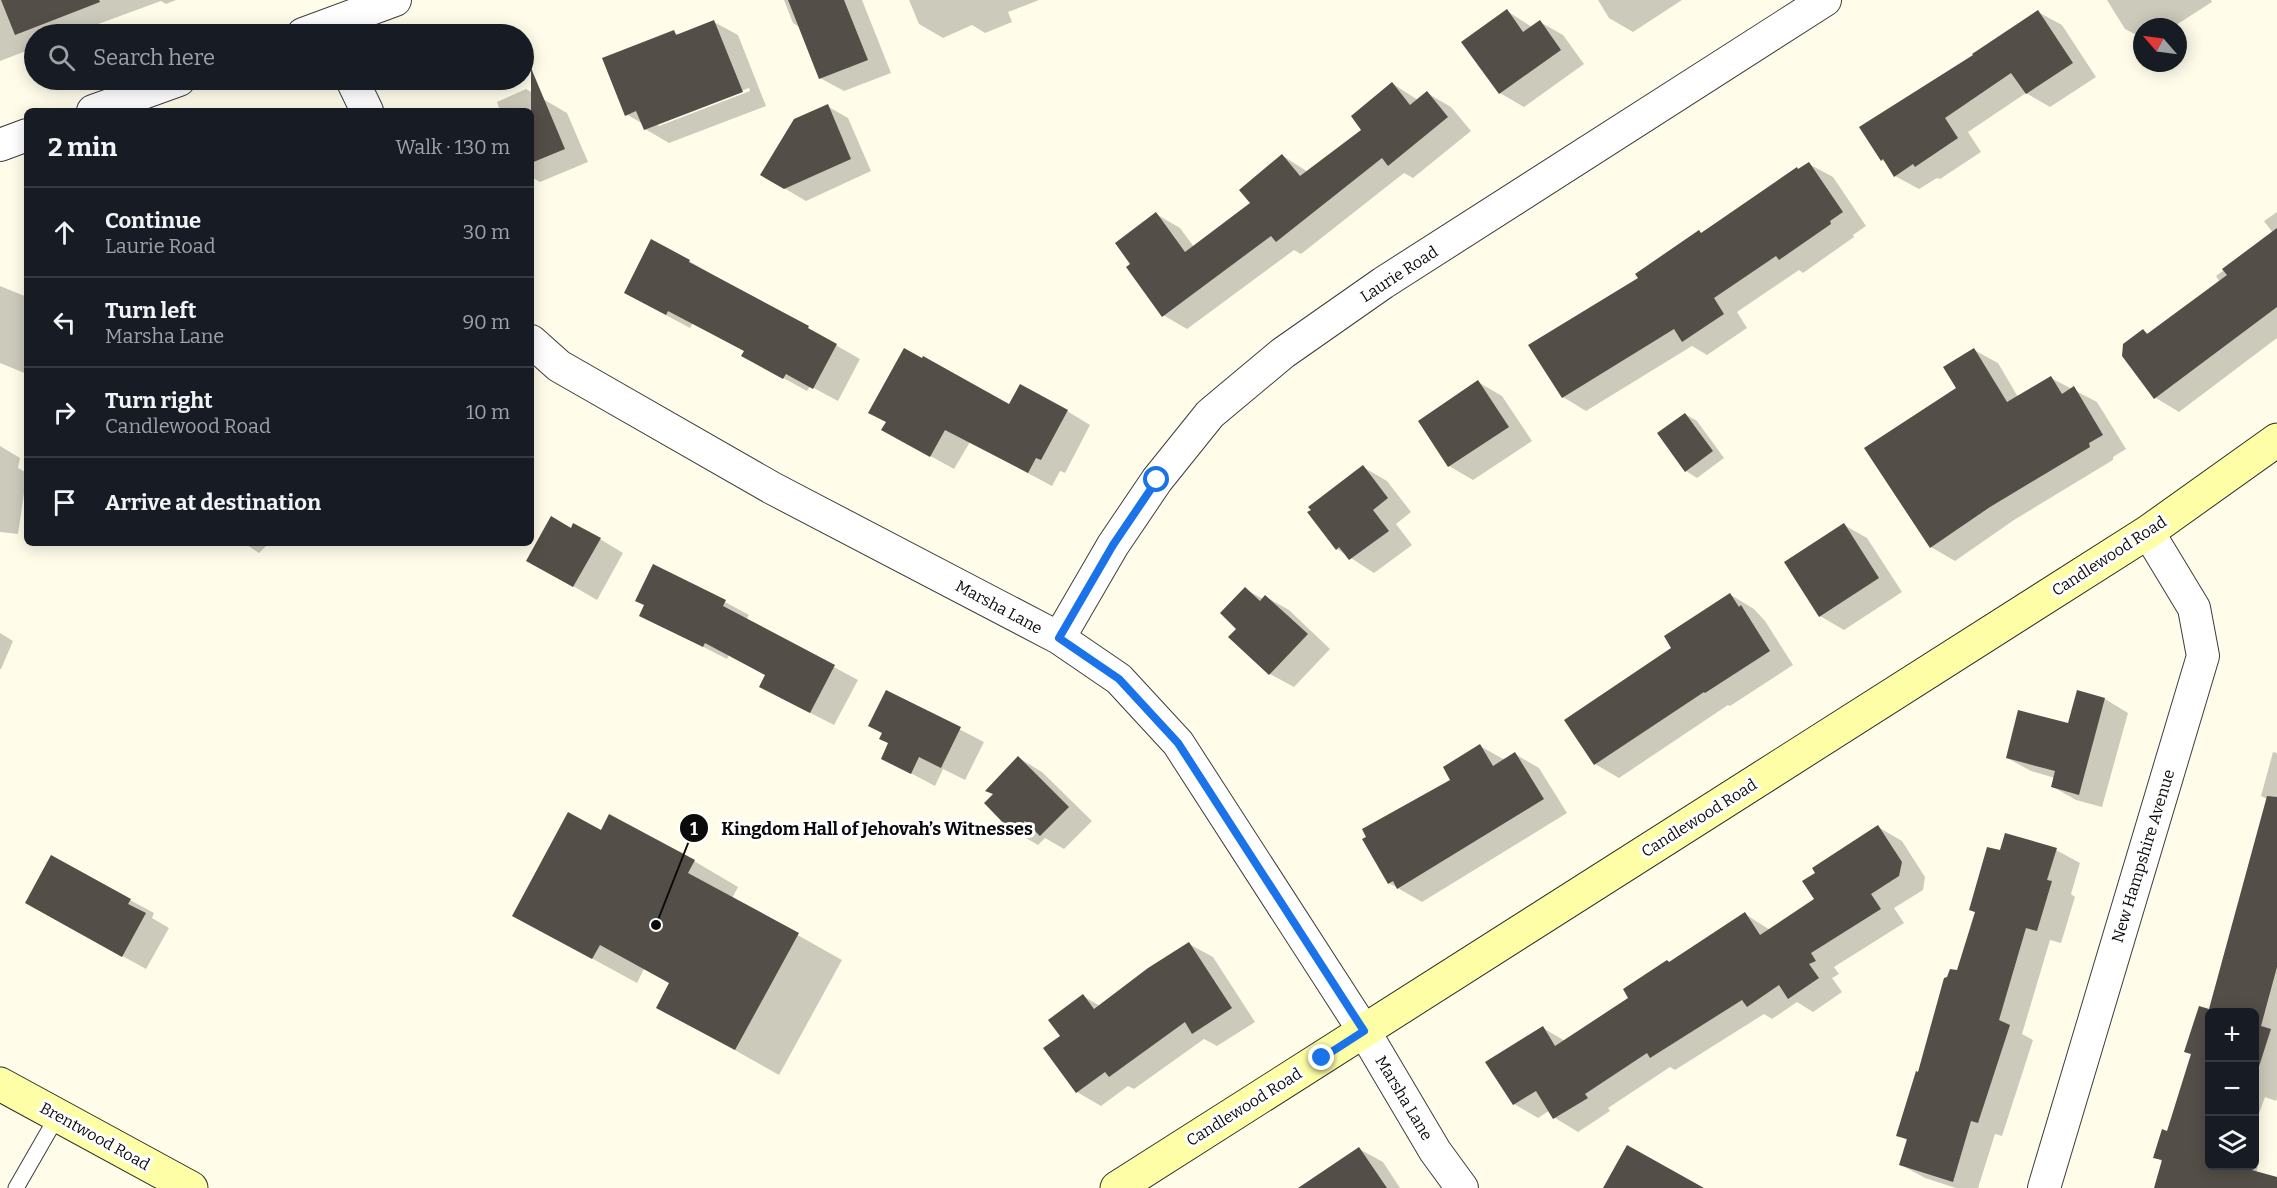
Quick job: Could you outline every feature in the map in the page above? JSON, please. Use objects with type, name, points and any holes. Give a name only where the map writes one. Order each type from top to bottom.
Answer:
[{"type":"street","points":[[338,24],[395,0]]},
{"type":"street","name":"Laurie Road","points":[[1059,638],[1113,545],[1157,480],[1210,414],[1283,352],[1383,284],[1825,0]]},
{"type":"street","points":[[101,108],[152,90]]},
{"type":"street","points":[[357,90],[366,108]]},
{"type":"street","points":[[0,145],[24,136]]},
{"type":"street","name":"Marsha Lane","points":[[534,344],[559,366],[772,488],[1059,638],[1119,679],[1178,743],[1364,1031],[1435,1151],[1462,1188]]},
{"type":"street","name":"Candlewood Road","points":[[1117,1188],[2148,532],[2277,440]]},
{"type":"street","name":"New Hampshire Avenue","points":[[2044,1188],[2203,656],[2194,608],[2148,532]]},
{"type":"street","name":"Brentwood Road","points":[[0,1084],[191,1188]]},
{"type":"lane","points":[[16,1188],[58,1115]]},
{"type":"building","points":[[1,0],[99,0],[100,2],[43,24],[24,24],[24,32],[15,35]]},
{"type":"building","points":[[788,0],[844,0],[868,60],[819,79]]},
{"type":"building","points":[[1507,9],[1523,32],[1540,20],[1561,50],[1499,94],[1461,42]]},
{"type":"building","points":[[2038,10],[2073,63],[2026,94],[2011,73],[1945,118],[1958,138],[1915,167],[1913,164],[1894,177],[1859,127],[1973,55]]},
{"type":"building","points":[[714,20],[743,92],[644,130],[636,111],[625,116],[602,58],[674,30],[676,35]]},
{"type":"building","points":[[534,75],[565,149],[534,162],[534,108],[531,108]]},
{"type":"building","points":[[1392,82],[1410,105],[1427,91],[1448,117],[1388,166],[1382,158],[1276,242],[1271,236],[1162,317],[1126,267],[1130,264],[1115,243],[1156,212],[1185,252],[1250,203],[1239,190],[1282,154],[1300,176],[1361,130],[1351,116]]},
{"type":"building","points":[[828,104],[851,159],[784,189],[760,175],[794,119]]},
{"type":"building","points":[[1809,162],[1843,212],[1830,221],[1831,224],[1779,260],[1776,256],[1714,298],[1724,314],[1682,342],[1674,329],[1562,398],[1528,345],[1638,278],[1635,274],[1699,230],[1701,233],[1797,167],[1798,169]]},
{"type":"building","points":[[2277,228],[2277,307],[2154,399],[2122,356],[2123,344],[2143,329],[2147,334],[2227,275],[2222,269]]},
{"type":"building","points":[[651,239],[690,260],[689,262],[809,326],[808,328],[837,344],[813,389],[786,374],[783,379],[741,356],[744,351],[668,311],[666,315],[624,293]]},
{"type":"building","points":[[904,348],[922,358],[923,356],[1009,404],[1020,384],[1068,410],[1041,460],[1036,458],[1028,473],[945,430],[930,457],[881,430],[886,422],[868,413]]},
{"type":"building","points":[[1974,348],[2007,402],[2051,376],[2062,394],[2074,386],[2103,435],[2089,443],[2090,447],[1990,507],[1930,548],[1864,448],[1956,388],[1943,367]]},
{"type":"building","points":[[1478,380],[1509,427],[1448,467],[1418,421]]},
{"type":"building","points":[[1685,413],[1713,451],[1685,472],[1657,433]]},
{"type":"building","points":[[1363,465],[1388,498],[1373,510],[1389,531],[1349,560],[1339,547],[1336,550],[1307,512],[1311,510],[1308,507]]},
{"type":"building","points":[[551,516],[571,528],[573,523],[601,538],[573,587],[526,561]]},
{"type":"building","points":[[1844,523],[1879,578],[1819,617],[1784,562]]},
{"type":"building","points":[[653,564],[726,600],[723,606],[835,665],[810,713],[759,687],[765,675],[705,643],[703,647],[639,616],[644,605],[635,601]]},
{"type":"building","points":[[1245,587],[1260,601],[1265,595],[1308,634],[1269,675],[1228,637],[1236,629],[1220,613]]},
{"type":"building","points":[[1730,593],[1739,607],[1741,605],[1770,651],[1594,765],[1564,720],[1671,648],[1664,636]]},
{"type":"building","points":[[886,690],[961,727],[941,768],[919,757],[911,774],[881,759],[888,743],[879,739],[882,733],[868,726]]},
{"type":"building","points":[[2077,690],[2105,698],[2079,795],[2051,787],[2055,771],[2006,758],[2018,710],[2068,723]]},
{"type":"building","points":[[1480,744],[1493,766],[1515,752],[1544,799],[1397,889],[1393,881],[1388,884],[1362,839],[1366,837],[1362,829],[1450,780],[1443,767]]},
{"type":"building","points":[[1018,756],[1069,807],[1040,836],[1025,821],[1013,833],[984,803],[993,794],[985,791]]},
{"type":"building","points":[[2267,796],[2277,797],[2277,967],[2261,1026],[2271,1029],[2259,1066],[2259,1008],[2209,1008]]},
{"type":"building","points":[[568,812],[601,830],[609,814],[695,860],[688,873],[799,933],[735,1050],[656,1008],[669,983],[600,945],[592,959],[512,916]]},
{"type":"building","points":[[1878,825],[1902,862],[1899,876],[1871,894],[1881,909],[1811,953],[1816,961],[1809,964],[1819,978],[1788,999],[1779,985],[1747,1007],[1742,1000],[1650,1058],[1647,1053],[1585,1094],[1588,1098],[1553,1119],[1536,1091],[1513,1105],[1485,1062],[1543,1026],[1555,1046],[1628,998],[1623,989],[1745,912],[1760,935],[1814,899],[1802,881],[1815,873],[1812,868]]},
{"type":"building","points":[[2005,833],[2057,848],[2047,880],[2052,881],[2037,931],[2026,928],[1999,1020],[2010,1025],[1978,1123],[1971,1121],[1953,1182],[1899,1165],[1907,1139],[1896,1136],[1916,1071],[1918,1072],[1944,978],[1947,977],[1950,969],[1957,970],[1975,912],[1969,910],[1987,847],[2000,850]]},
{"type":"building","points":[[51,855],[131,899],[128,904],[146,913],[122,957],[25,903]]},
{"type":"building","points":[[1189,942],[1232,1008],[1192,1034],[1185,1022],[1109,1077],[1105,1072],[1076,1093],[1043,1048],[1060,1036],[1048,1020],[1083,994],[1094,1009],[1148,968]]},
{"type":"building","points":[[2199,1006],[2206,1008],[2205,1170],[2252,1170],[2277,1177],[2277,1188],[2154,1188],[2162,1160],[2153,1158],[2162,1129],[2167,1131],[2191,1054],[2184,1052]]},
{"type":"building","points":[[1627,1145],[1704,1188],[1603,1188]]},
{"type":"building","points":[[1359,1147],[1387,1188],[1298,1188]]},
{"type":"place","name":"Kingdom Hall of Jehovah’s Witnesses","points":[[656,925]]},
{"type":"route","points":[[1157,480],[1113,545],[1059,638],[1119,679],[1178,743],[1364,1031],[1322,1058]]}]
